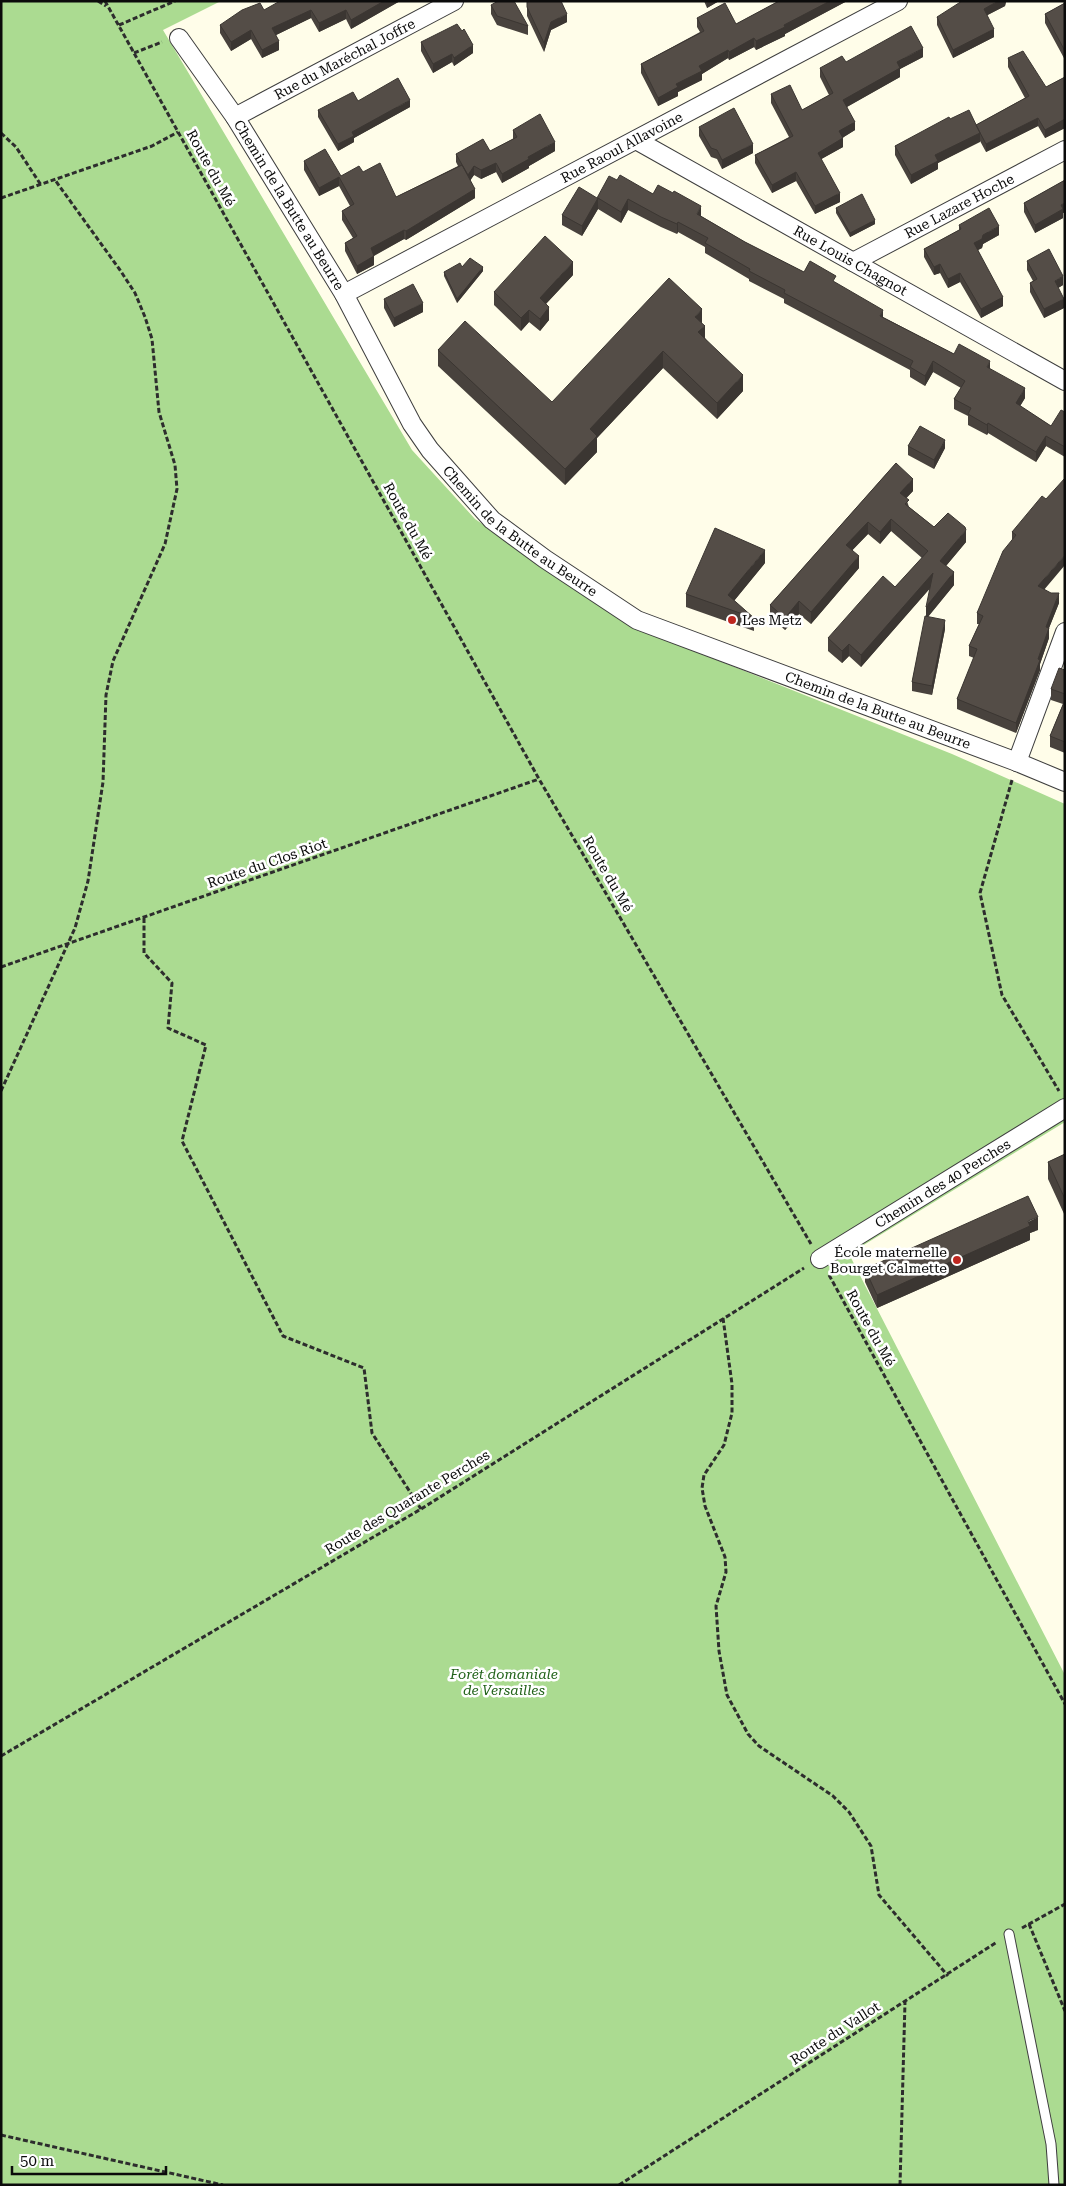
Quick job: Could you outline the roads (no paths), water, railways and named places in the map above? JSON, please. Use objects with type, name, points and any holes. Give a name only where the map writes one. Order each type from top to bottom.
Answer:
[{"type":"street","name":"Rue du Maréchal Joffre","points":[[235,117],[454,1]]},
{"type":"street","name":"Rue Raoul Allavoine","points":[[344,294],[898,1]]},
{"type":"street","name":"Chemin de la Butte au Beurre","points":[[179,38],[235,117],[344,294],[412,424],[430,450],[492,520],[545,559],[637,620],[1018,762],[1065,782]]},
{"type":"street","name":"Rue Louis Chagnot","points":[[636,140],[1065,381]]},
{"type":"street","name":"Rue Lazare Hoche","points":[[853,262],[1065,150]]},
{"type":"street","points":[[1018,762],[1065,632]]},
{"type":"street","name":"Chemin des 40 Perches","points":[[820,1259],[1062,1101]]},
{"type":"lane","points":[[1009,1934],[1051,2144],[1054,2185]]},
{"type":"place","name":"Les Metz","points":[[732,620]]},
{"type":"place","name":"École maternelle Bourget Calmette","points":[[957,1260]]},
{"type":"park label","name":"Forêt domaniale de Versailles","points":[[504,1682]]}]
